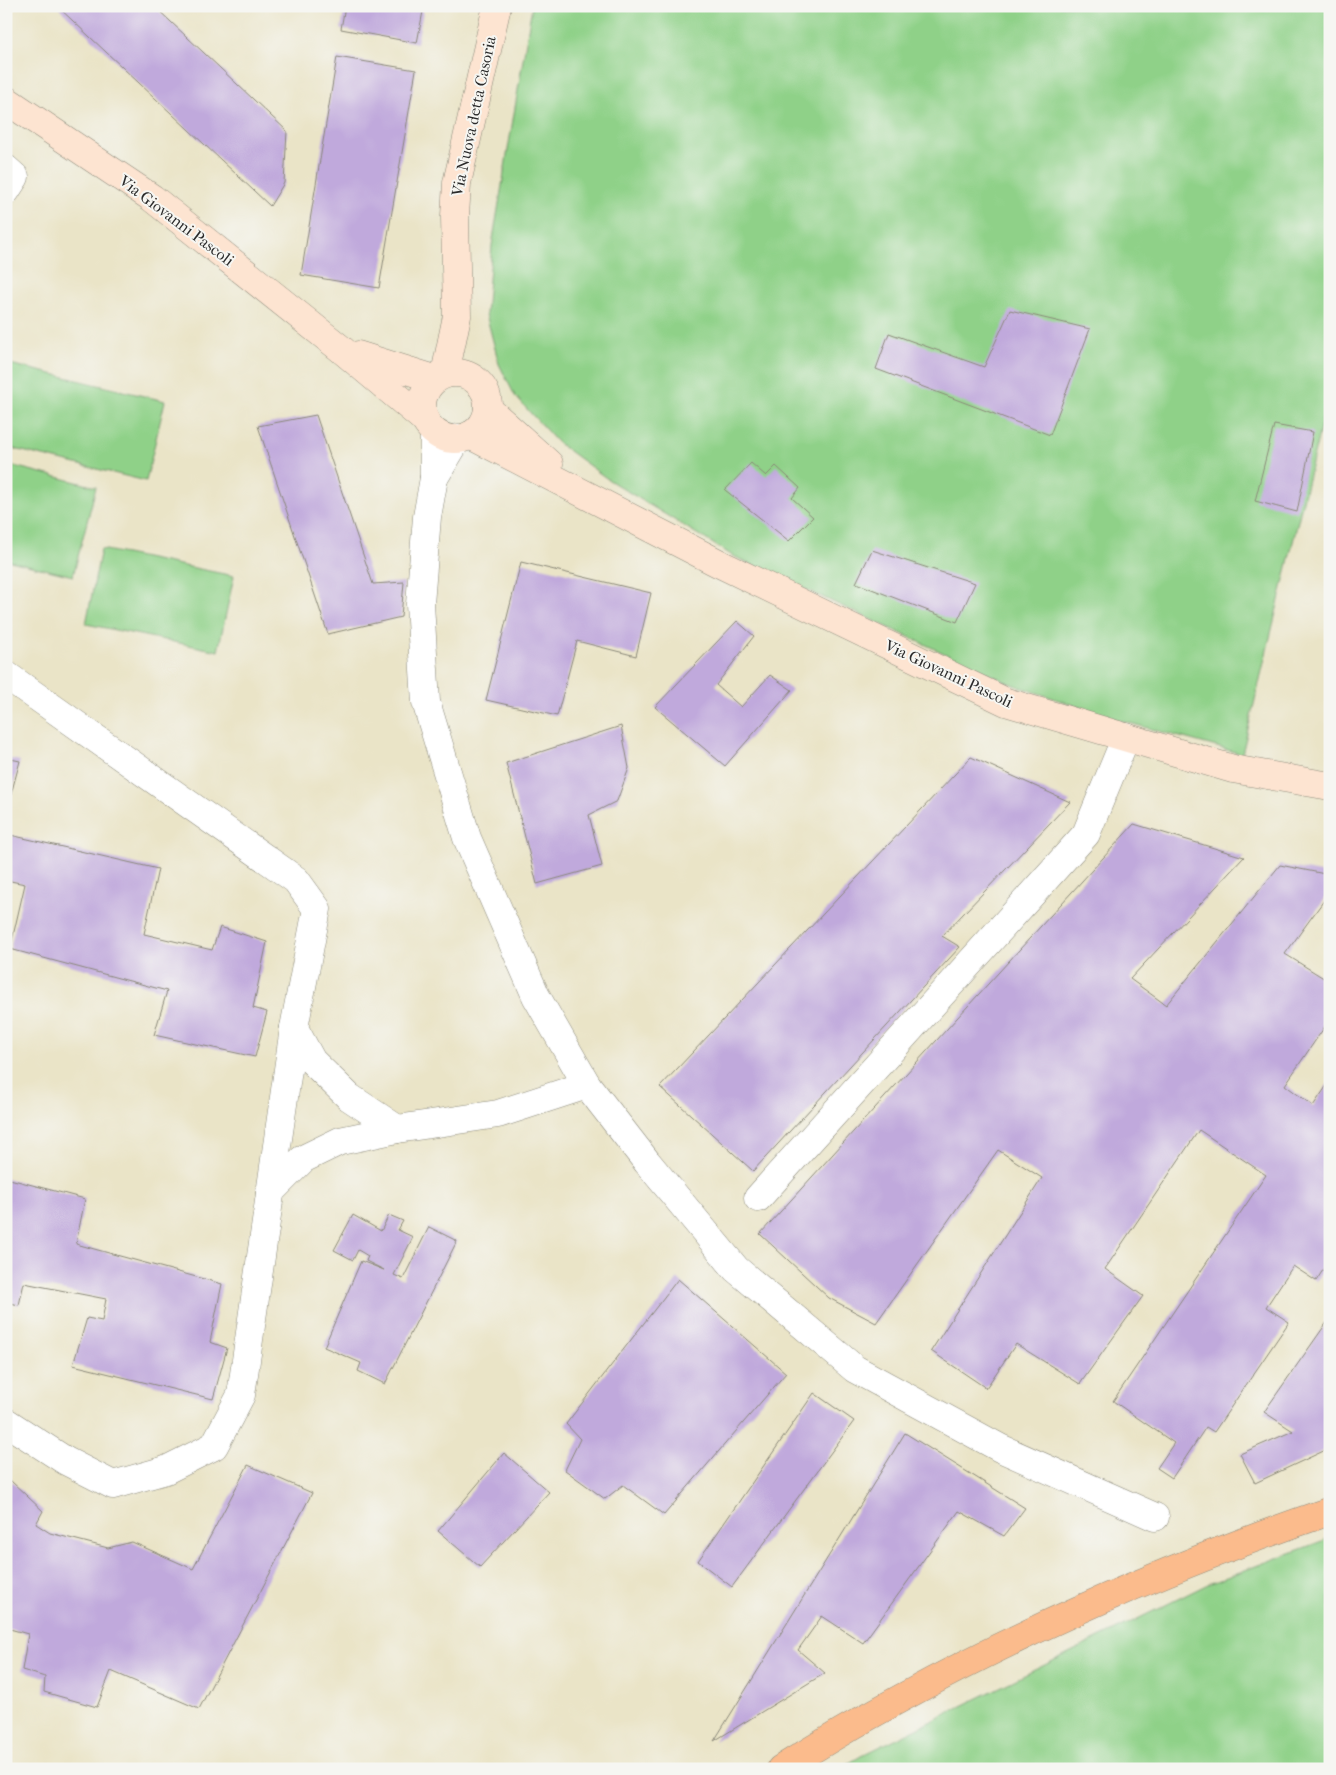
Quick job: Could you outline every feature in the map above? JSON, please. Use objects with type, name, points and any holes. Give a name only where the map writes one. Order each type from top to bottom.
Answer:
[{"type":"highway","points":[[781,1769],[953,1668],[1096,1600],[1330,1511]]},
{"type":"street","name":"Via Nuova detta Casoria","points":[[476,380],[457,316],[455,216],[457,183],[497,6]]},
{"type":"street","name":"Via Giovanni Pascoli","points":[[6,100],[152,198],[447,431],[592,497],[720,564],[1006,702],[1233,769],[1330,786]]},
{"type":"street","points":[[6,169],[16,177],[6,191]]},
{"type":"street","name":"Via Nuova detta Casoria","points":[[440,377],[457,316]]},
{"type":"street","name":"Via Giovanni Pascoli","points":[[341,349],[398,369],[440,377]]},
{"type":"street","points":[[465,374],[476,380],[486,394],[488,409],[484,422],[447,431],[422,406],[424,394],[440,377],[465,374]]},
{"type":"street","name":"Via Giovanni Pascoli","points":[[488,409],[549,464],[592,497]]},
{"type":"street","points":[[447,431],[434,478],[427,517],[420,604],[426,702],[467,838],[536,996],[587,1085],[647,1162],[736,1269],[855,1369],[1000,1448],[1155,1517]]},
{"type":"street","points":[[6,675],[296,880],[317,909],[294,1028],[240,1395],[214,1446],[166,1470],[113,1485],[66,1461],[6,1422]]},
{"type":"street","points":[[758,1198],[1086,834],[1126,737]]},
{"type":"street","points":[[294,1028],[312,1061],[350,1097],[397,1129]]},
{"type":"street","points":[[270,1192],[303,1159],[340,1140],[397,1129],[498,1114],[587,1085]]},
{"type":"green space","points":[[532,6],[1330,6],[1330,388],[1242,754],[1115,719],[1011,684],[733,556],[609,480],[558,443],[515,396],[499,364],[486,314],[492,245]]},
{"type":"green space","points":[[6,363],[165,401],[146,481],[6,447]]},
{"type":"green space","points":[[6,464],[96,487],[73,576],[6,560]]},
{"type":"green space","points":[[101,549],[234,576],[218,651],[86,624]]},
{"type":"green space","points":[[1330,1538],[1330,1769],[839,1769],[861,1756],[1208,1584]]},
{"type":"building","points":[[57,6],[154,6],[287,131],[284,183],[270,206]]},
{"type":"building","points":[[345,6],[424,6],[417,43],[341,29]]},
{"type":"building","points":[[337,57],[416,70],[379,288],[301,275]]},
{"type":"building","points":[[1010,310],[1090,329],[1050,435],[876,369],[889,333],[984,367]]},
{"type":"building","points":[[316,415],[373,584],[404,582],[401,617],[328,634],[258,426]]},
{"type":"building","points":[[1274,425],[1313,432],[1297,512],[1255,501]]},
{"type":"building","points":[[751,463],[766,476],[776,466],[800,488],[792,498],[813,517],[789,541],[725,490]]},
{"type":"building","points":[[872,550],[975,583],[957,622],[856,583]]},
{"type":"building","points":[[521,562],[651,593],[636,656],[577,641],[557,716],[486,700]]},
{"type":"building","points":[[737,621],[754,636],[716,685],[741,707],[770,675],[792,690],[725,766],[655,707]]},
{"type":"building","points":[[621,726],[629,768],[617,801],[589,815],[602,866],[537,884],[506,763]]},
{"type":"building","points":[[971,757],[1070,802],[942,936],[960,947],[753,1171],[660,1087]]},
{"type":"building","points":[[6,758],[20,761],[7,809],[6,809]]},
{"type":"building","points":[[1134,824],[1244,857],[1130,979],[1166,1005],[1280,865],[1330,875],[1330,892],[1285,954],[1330,982],[1330,1019],[1285,1085],[1313,1106],[1330,1081],[1330,1259],[1316,1281],[1293,1266],[1266,1307],[1289,1322],[1214,1432],[1206,1427],[1172,1478],[1157,1468],[1174,1443],[1113,1401],[1266,1175],[1199,1130],[1105,1269],[1143,1296],[1080,1384],[1016,1344],[986,1388],[931,1351],[1042,1178],[998,1150],[876,1323],[829,1298],[760,1234]]},
{"type":"building","points":[[6,834],[158,869],[144,934],[212,950],[220,927],[267,942],[253,1008],[267,1012],[255,1057],[154,1035],[167,991],[10,949],[25,884],[6,880]]},
{"type":"building","points":[[6,1178],[85,1199],[76,1244],[222,1284],[210,1342],[227,1348],[213,1399],[73,1365],[87,1318],[102,1321],[106,1299],[24,1283],[19,1305],[6,1302]]},
{"type":"building","points":[[353,1215],[381,1231],[389,1215],[403,1221],[398,1230],[413,1237],[394,1275],[403,1279],[429,1227],[457,1241],[385,1384],[358,1371],[361,1363],[324,1347],[361,1261],[384,1270],[366,1261],[368,1256],[358,1250],[353,1260],[334,1250]]},
{"type":"building","points":[[678,1279],[786,1373],[664,1515],[623,1485],[605,1499],[565,1470],[580,1439],[566,1424]]},
{"type":"building","points":[[1330,1318],[1330,1448],[1255,1483],[1240,1454],[1293,1431],[1264,1412]]},
{"type":"building","points":[[814,1393],[854,1421],[732,1587],[698,1561]]},
{"type":"building","points":[[905,1433],[1025,1508],[1004,1536],[959,1511],[863,1643],[822,1616],[798,1650],[825,1673],[714,1741]]},
{"type":"building","points":[[504,1453],[549,1492],[480,1567],[438,1531]]},
{"type":"building","points":[[248,1465],[312,1493],[199,1709],[111,1671],[97,1707],[44,1692],[45,1677],[22,1670],[28,1634],[6,1628],[6,1485],[11,1481],[43,1511],[36,1524],[50,1533],[108,1548],[132,1542],[193,1569]]}]
